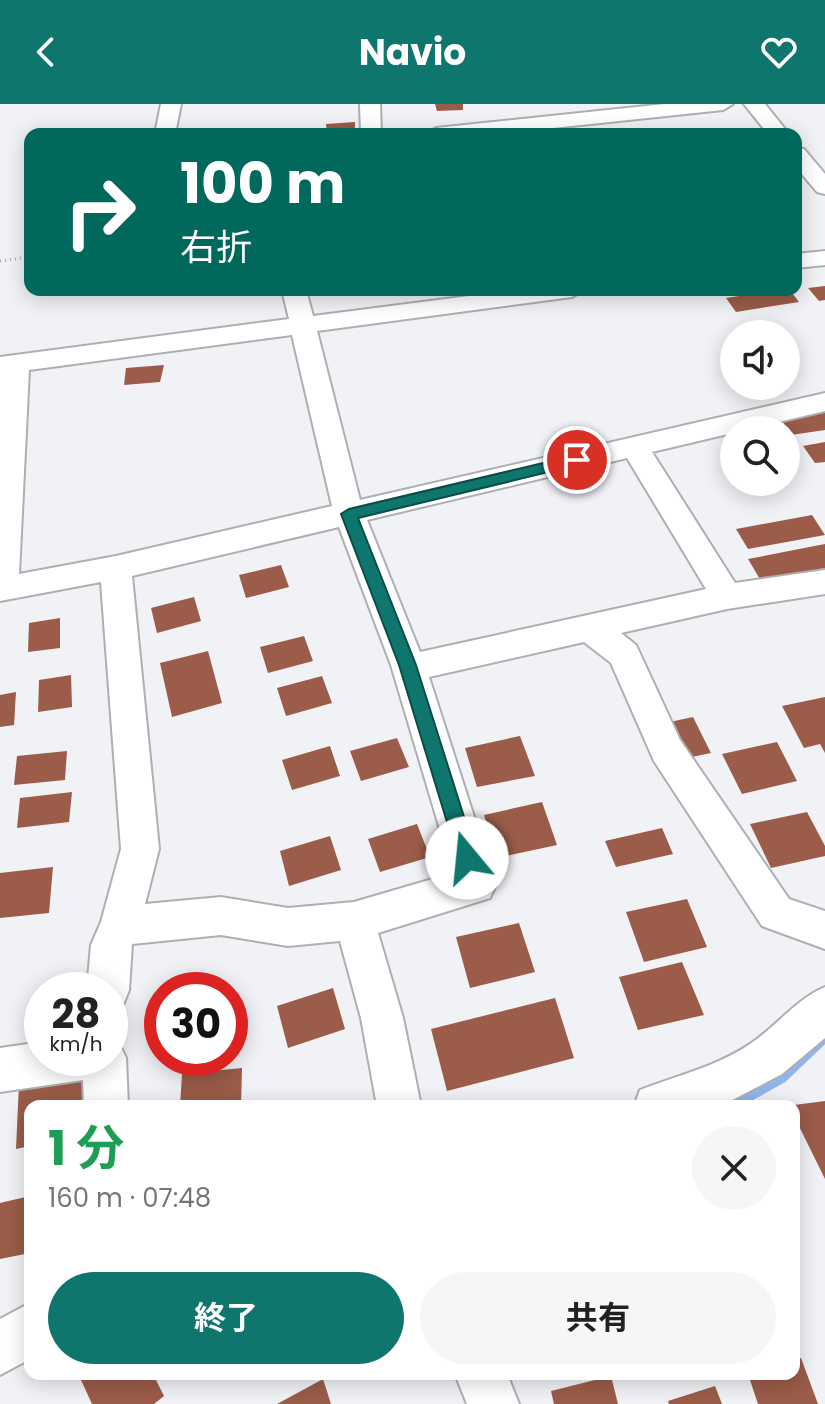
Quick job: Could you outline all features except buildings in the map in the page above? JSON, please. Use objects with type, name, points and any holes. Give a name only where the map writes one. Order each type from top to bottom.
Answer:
[{"type":"street","points":[[166,128],[171,104]]},
{"type":"street","points":[[370,104],[371,128]]},
{"type":"street","points":[[477,128],[599,110],[723,104]]},
{"type":"street","points":[[754,104],[774,128]]},
{"type":"street","points":[[802,161],[825,187]]},
{"type":"street","points":[[802,260],[825,258]]},
{"type":"street","points":[[120,926],[221,916],[288,927],[354,921],[476,885],[408,668],[349,514],[296,296]]},
{"type":"street","points":[[526,296],[8,363],[1,589],[116,568],[825,402]]},
{"type":"street","points":[[634,447],[727,597]]},
{"type":"street","points":[[109,972],[111,945],[120,926],[140,849],[116,568]]},
{"type":"street","points":[[408,668],[727,597],[825,582]]},
{"type":"street","points":[[587,626],[624,654],[667,750],[776,913],[825,930]]},
{"type":"street","points":[[354,921],[382,1018],[398,1100]]},
{"type":"street","points":[[674,1100],[745,1076],[783,1051],[825,1008]]},
{"type":"street","points":[[0,1070],[24,1067]]},
{"type":"street","points":[[105,1076],[106,1100]]},
{"type":"street","points":[[0,1350],[24,1332]]},
{"type":"street","points":[[483,1380],[493,1404]]},
{"type":"path","points":[[0,261],[24,258]]},
{"type":"waterway","points":[[741,1100],[782,1077],[825,1036]]},
{"type":"route","points":[[467,858],[408,665],[349,514],[577,460]]}]
